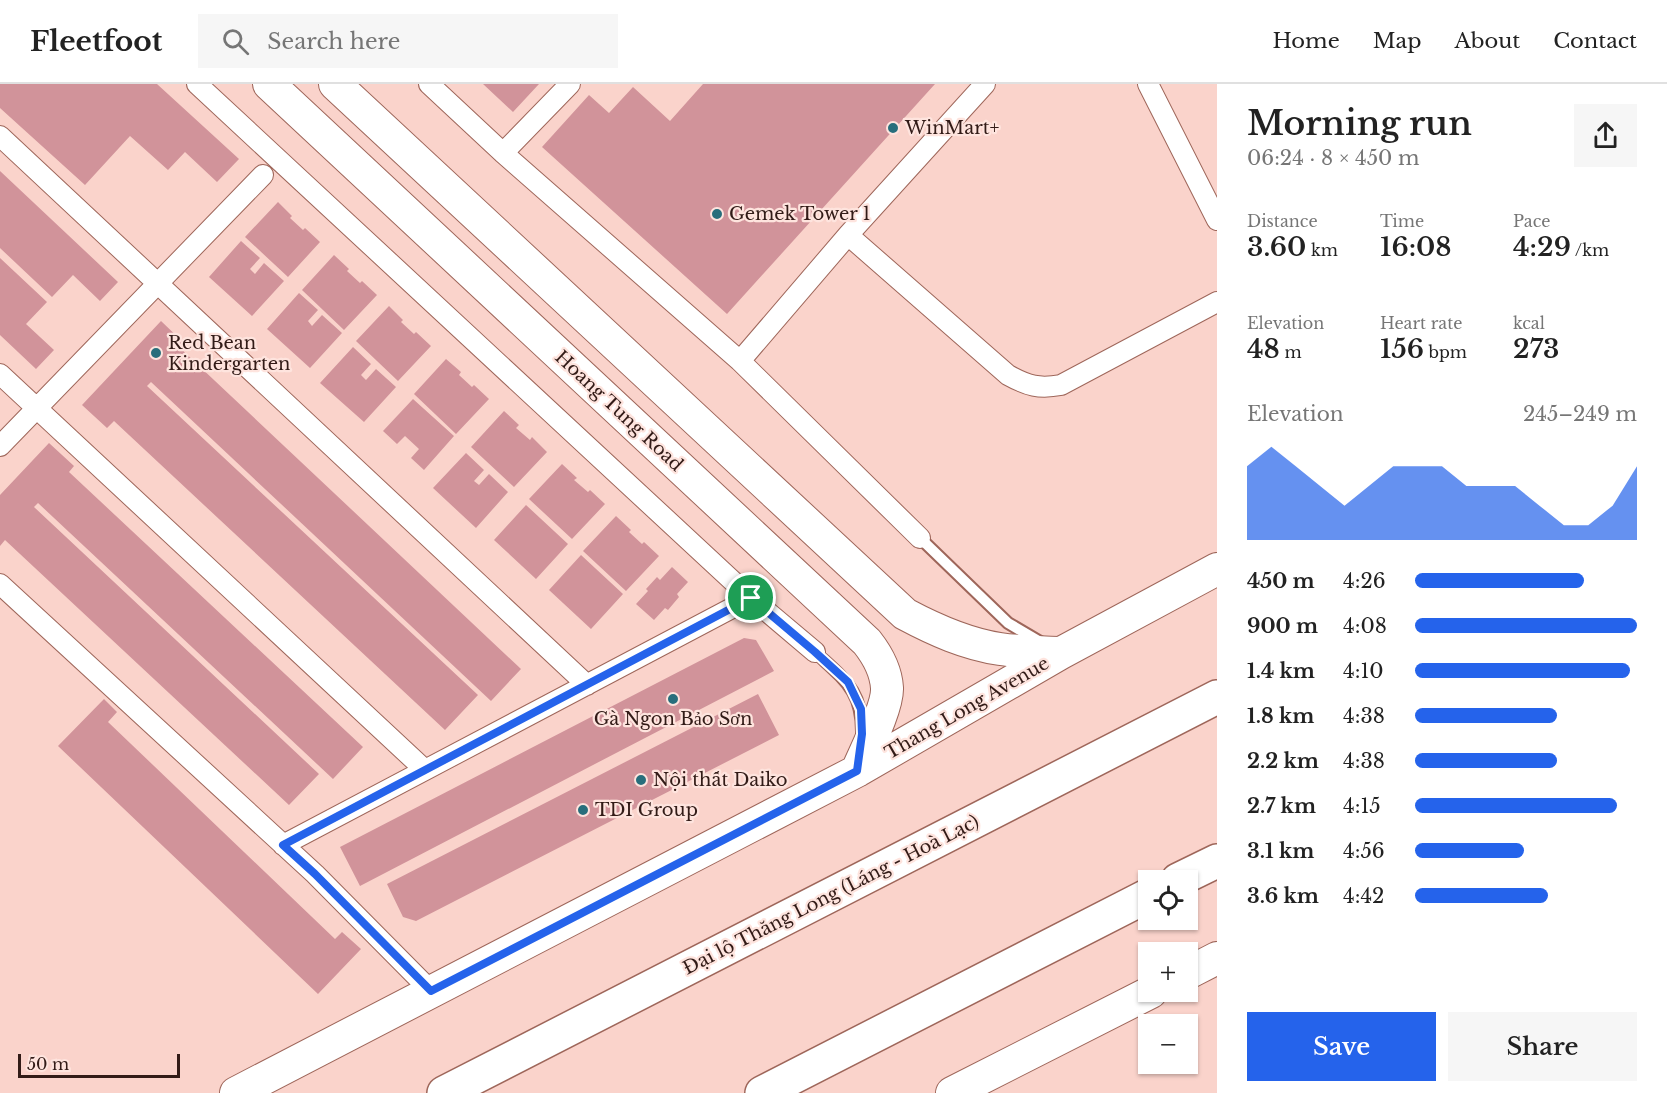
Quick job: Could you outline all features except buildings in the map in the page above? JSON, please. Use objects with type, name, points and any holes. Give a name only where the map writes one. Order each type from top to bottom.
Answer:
[{"type":"highway","name":"Đại lộ Thăng Long (Láng - Hoà Lạc)","points":[[444,1093],[1217,697]]},
{"type":"highway","points":[[1198,870],[1217,861]]},
{"type":"highway","points":[[762,1093],[1138,901]]},
{"type":"main road","name":"Hoang Tung Road","points":[[269,84],[867,642],[878,656],[887,690],[884,706],[857,771]]},
{"type":"main road","points":[[335,84],[905,614],[938,631],[972,643],[1001,649],[1061,653]]},
{"type":"main road","name":"Thang Long Avenue","points":[[236,1093],[857,771],[1061,653],[1217,569]]},
{"type":"main road","points":[[1198,968],[1217,958]]},
{"type":"main road","points":[[952,1093],[1138,999]]},
{"type":"street","points":[[197,84],[751,598],[821,657]]},
{"type":"street","points":[[429,84],[503,153],[740,362],[926,543]]},
{"type":"street","points":[[503,153],[570,84]]},
{"type":"street","points":[[740,362],[848,235],[985,84]]},
{"type":"street","points":[[1148,84],[1217,220]]},
{"type":"street","points":[[0,136],[587,685]]},
{"type":"street","points":[[0,446],[263,175]]},
{"type":"street","points":[[848,235],[1008,375],[1033,387],[1046,388],[1061,385],[1217,302]]},
{"type":"street","points":[[0,374],[425,770]]},
{"type":"street","points":[[0,584],[315,874],[431,991]]},
{"type":"street","points":[[283,845],[751,598]]},
{"type":"lane","points":[[926,543],[1008,623],[1061,653]]},
{"type":"lane","points":[[821,657],[848,682],[861,709],[862,734],[857,771]]},
{"type":"place","name":"WinMart+","points":[[893,128]]},
{"type":"place","name":"Gemek Tower 1","points":[[717,214]]},
{"type":"place","name":"Red Bean Kindergarten","points":[[156,353]]},
{"type":"place","name":"Gà Ngon Bảo Sơn","points":[[673,699]]},
{"type":"place","name":"Nội thất Daiko","points":[[641,780]]},
{"type":"place","name":"TDI Group","points":[[583,810]]},
{"type":"route","points":[[751,598],[848,682],[861,709],[862,734],[857,771],[431,991],[315,874],[283,845],[425,770],[751,598]]}]
